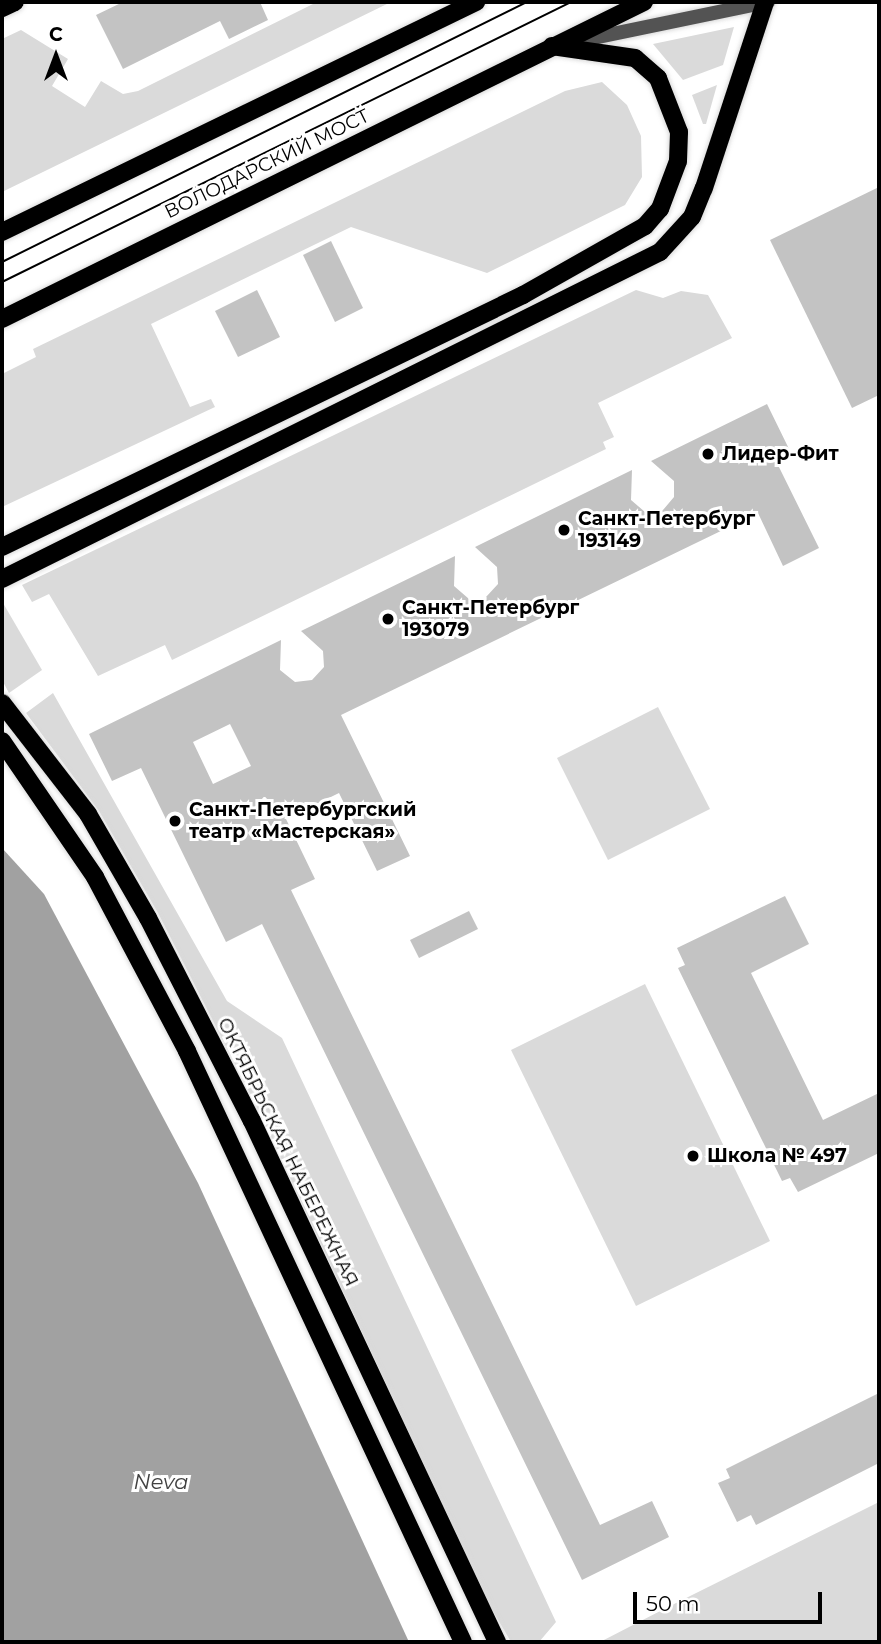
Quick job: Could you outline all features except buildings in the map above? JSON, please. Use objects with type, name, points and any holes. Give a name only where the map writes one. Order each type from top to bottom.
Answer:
[{"type":"main road","points":[[2,8],[15,2]]},
{"type":"main road","points":[[2,232],[476,2]]},
{"type":"main road","name":"ВОЛОДАРСКИЙ МОСТ","points":[[2,319],[644,2]]},
{"type":"main road","points":[[2,579],[660,251],[692,217],[766,2]]},
{"type":"main road","points":[[2,547],[523,295],[645,226],[660,209],[678,161],[679,132],[658,78],[635,58],[552,46]]},
{"type":"main road","name":"ОКТЯБРЬСКАЯ НАБЕРЕЖНАЯ","points":[[2,703],[88,814],[148,918],[252,1121],[497,1642]]},
{"type":"main road","points":[[2,741],[74,843],[169,1015],[463,1642]]},
{"type":"street","points":[[552,46],[766,2]]},
{"type":"shaded area","points":[[317,2],[391,2],[2,192],[2,39],[21,30],[68,59],[52,86],[85,107],[101,81],[123,94],[138,91]]},
{"type":"shaded area","points":[[734,27],[723,65],[683,80],[653,44]]},
{"type":"shaded area","points":[[602,82],[627,105],[641,136],[642,177],[625,205],[487,273],[351,227],[151,324],[190,407],[211,399],[215,407],[2,507],[2,374],[36,357],[33,349],[565,91]]},
{"type":"shaded area","points":[[717,85],[706,124],[703,124],[692,95]]},
{"type":"shaded area","points":[[636,290],[663,298],[681,291],[708,295],[732,338],[598,403],[614,437],[603,442],[606,449],[172,660],[165,645],[98,676],[49,594],[32,602],[22,585]]},
{"type":"shaded area","points":[[3,603],[42,670],[9,693],[2,680]]},
{"type":"shaded area","points":[[53,693],[227,1001],[282,1038],[556,1622],[539,1642],[511,1642],[487,1601],[262,1117],[158,913],[99,811],[26,713]]},
{"type":"shaded area","points":[[658,707],[710,809],[608,860],[557,758]]},
{"type":"shaded area","points":[[645,984],[770,1241],[636,1306],[511,1050]]},
{"type":"shaded area","points":[[879,1502],[879,1642],[600,1642],[668,1607]]},
{"type":"water","name":"Neva","points":[[2,848],[44,894],[198,1183],[409,1642],[2,1642]]},
{"type":"tram line","points":[[2,262],[527,2]]},
{"type":"tram line","points":[[2,282],[571,2]]},
{"type":"place","name":"Лидер-Фит","points":[[708,454]]},
{"type":"place","name":"Санкт-Петербург 193149","points":[[564,530]]},
{"type":"place","name":"Санкт-Петербург 193079","points":[[388,619]]},
{"type":"place","name":"Санкт-Петербургский театр «Мастерская»","points":[[175,821]]},
{"type":"place","name":"Школа № 497","points":[[693,1156]]}]
